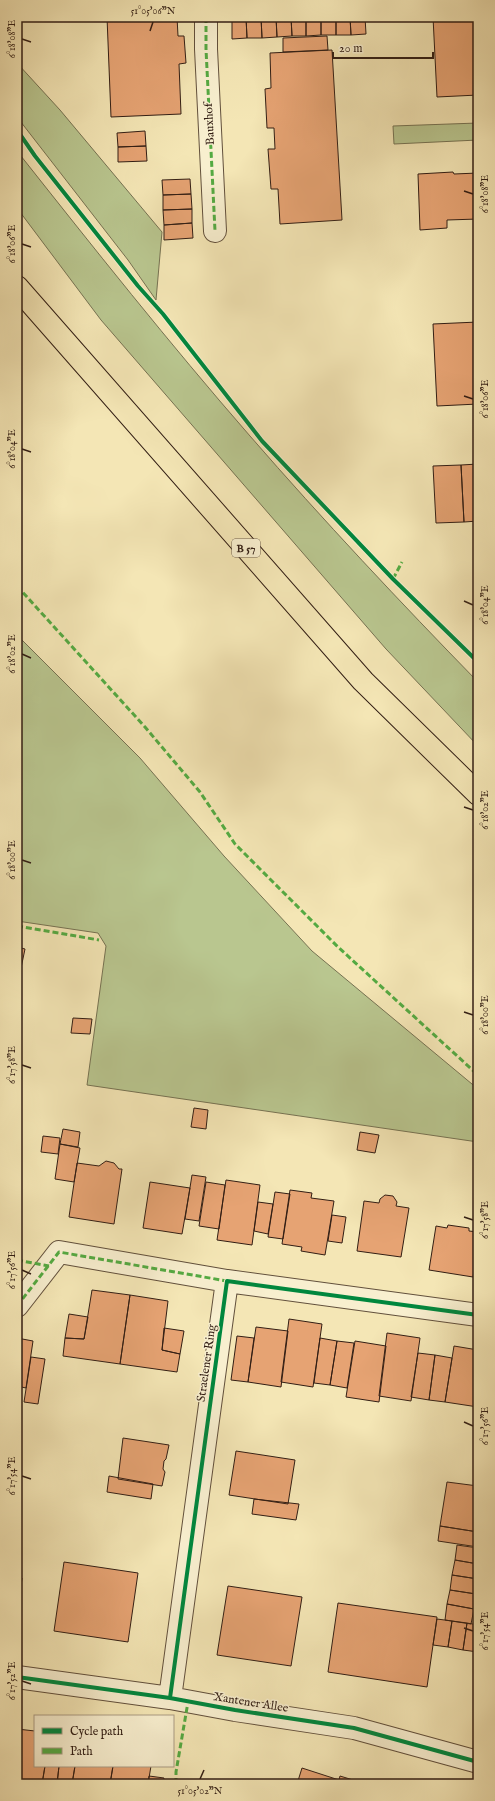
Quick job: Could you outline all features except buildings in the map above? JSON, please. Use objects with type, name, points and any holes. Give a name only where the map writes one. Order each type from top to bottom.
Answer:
[{"type":"main road","name":"B 57","points":[[17,287],[363,681],[478,794]]},
{"type":"street","name":"Bauxhof","points":[[206,17],[214,232]]},
{"type":"street","points":[[17,1306],[60,1252],[227,1281],[478,1315]]},
{"type":"street","name":"Straelener Ring","points":[[170,1698],[227,1281]]},
{"type":"street","name":"Xantener Allee","points":[[17,1677],[170,1698],[235,1710],[354,1728],[478,1762]]},
{"type":"green space","points":[[17,63],[60,110],[162,232],[156,300],[128,260],[17,117]]},
{"type":"green space","points":[[478,123],[478,140],[394,144],[393,126]]},
{"type":"green space","points":[[17,151],[161,330],[250,436],[305,499],[478,682],[478,746],[386,649],[101,320],[17,208]]},
{"type":"green space","points":[[17,635],[140,758],[224,856],[312,951],[478,1089],[478,1142],[87,1085],[106,946],[98,933],[17,921]]},
{"type":"marked path","points":[[206,17],[206,49],[215,231]]},
{"type":"marked path","points":[[393,579],[402,562]]},
{"type":"marked path","points":[[17,586],[145,727],[200,792],[235,844],[338,947],[478,1075]]},
{"type":"marked path","points":[[17,926],[99,940]]},
{"type":"marked path","points":[[17,1306],[59,1252],[227,1281]]},
{"type":"marked path","points":[[17,1260],[49,1266]]},
{"type":"marked path","points":[[176,1784],[176,1772],[188,1702]]},
{"type":"cycle path","points":[[17,130],[35,156],[138,286],[163,314],[262,441],[393,579],[478,662]]},
{"type":"cycle path","points":[[170,1698],[227,1281],[478,1315]]},
{"type":"cycle path","points":[[17,1677],[170,1698],[235,1710],[354,1728],[478,1762]]}]
